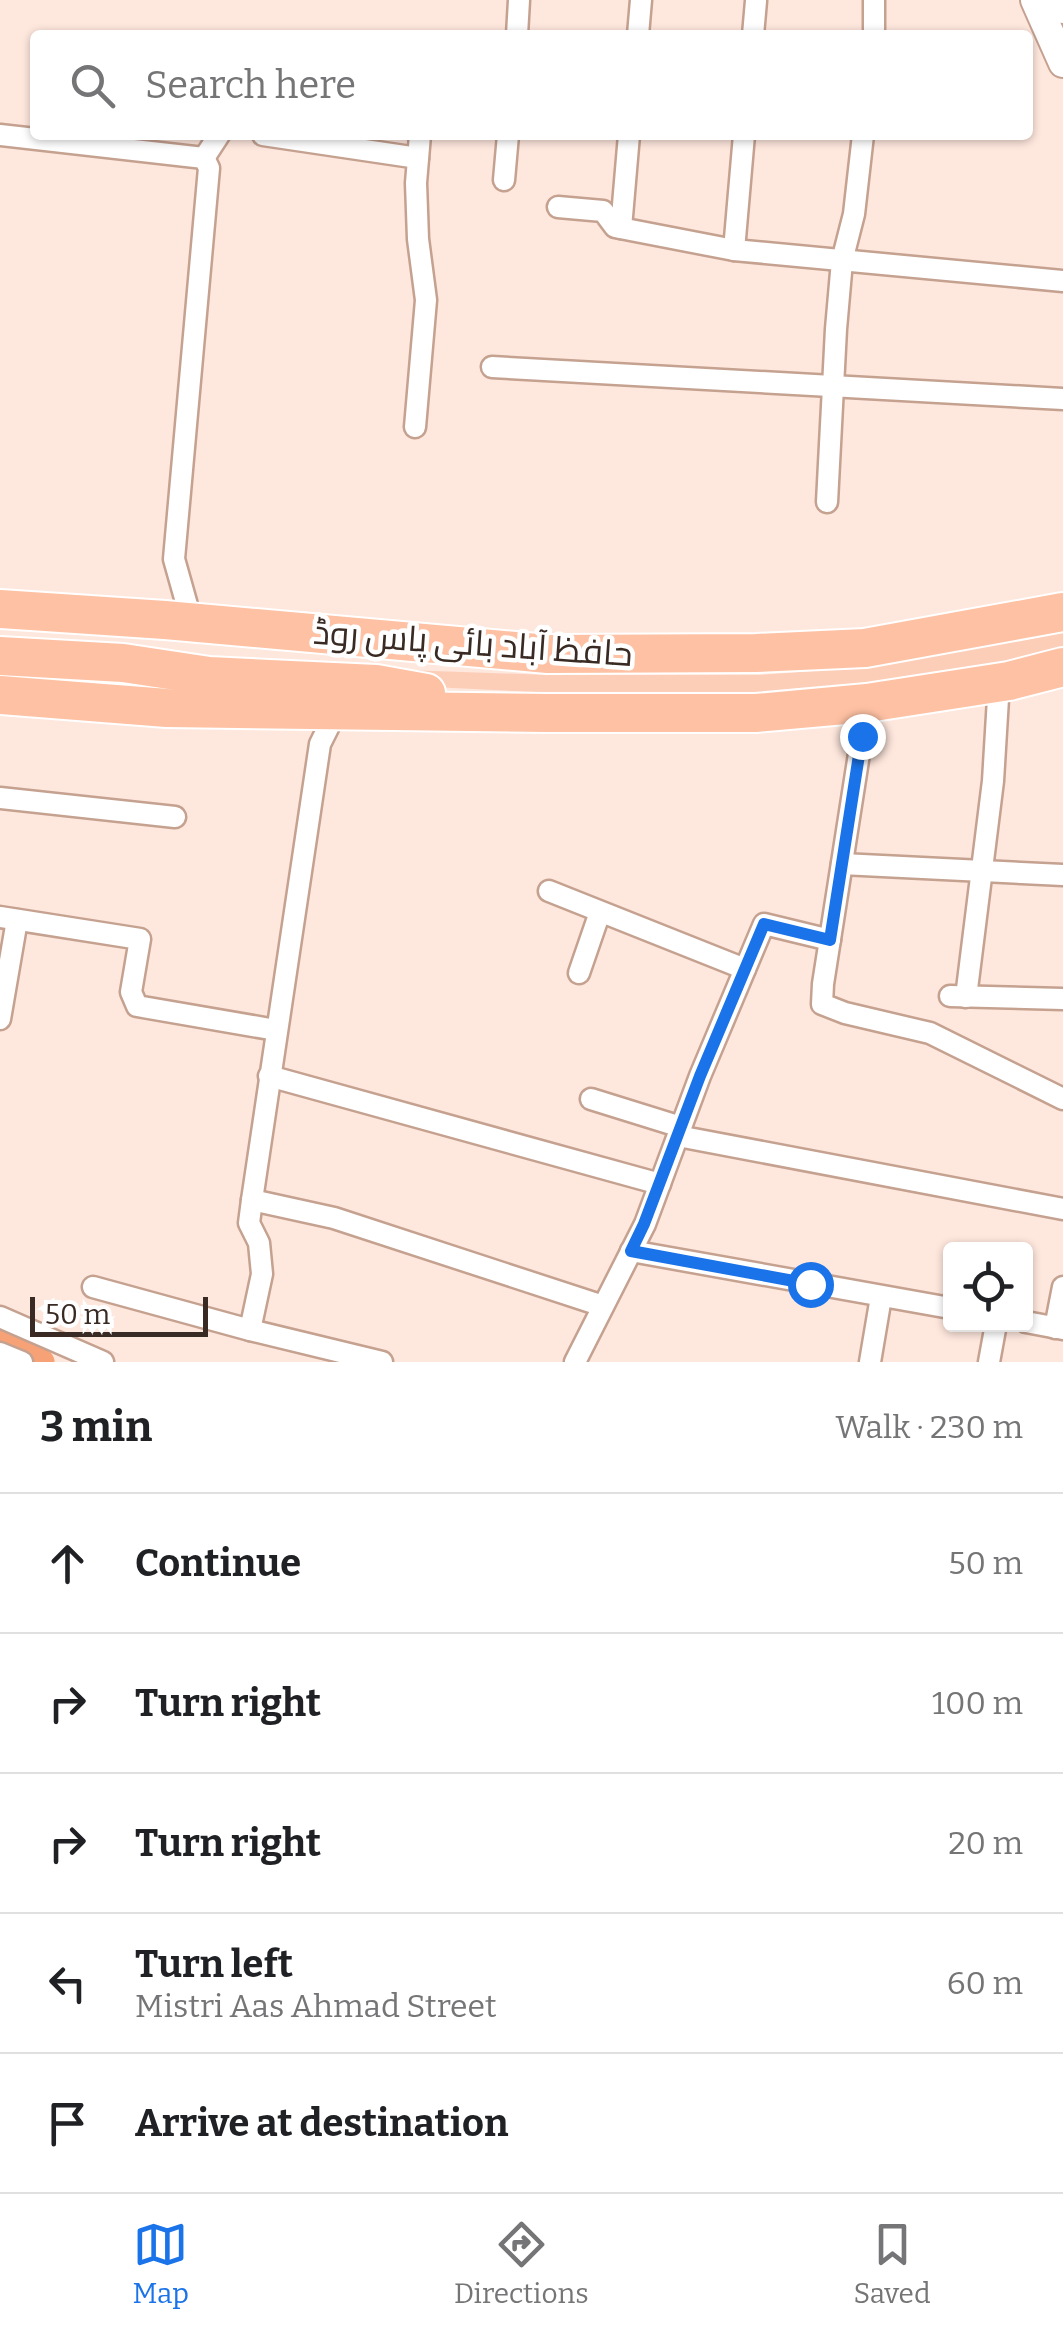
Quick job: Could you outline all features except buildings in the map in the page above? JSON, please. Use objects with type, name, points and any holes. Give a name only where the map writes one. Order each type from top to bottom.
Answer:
[{"type":"highway","name":"حافظ آباد بائی پاس روڈ","points":[[0,608],[548,654],[865,648],[1063,612]]},
{"type":"highway","points":[[0,644],[377,669],[548,654]]},
{"type":"highway","points":[[0,656],[123,663],[208,676],[376,684],[547,713]]},
{"type":"highway","name":"حافظ آباد بائی پاس روڈ","points":[[0,694],[167,708],[756,712],[867,704],[1063,667]]},
{"type":"main road","points":[[1034,0],[1063,64]]},
{"type":"main road","points":[[1059,0],[1063,9]]},
{"type":"street","points":[[516,30],[519,0]]},
{"type":"street","points":[[638,30],[640,0]]},
{"type":"street","points":[[874,0],[874,30]]},
{"type":"street","points":[[753,30],[756,1]]},
{"type":"street","points":[[0,135],[30,138]]},
{"type":"street","points":[[44,140],[204,158]]},
{"type":"street","points":[[204,158],[216,140]]},
{"type":"street","points":[[297,140],[418,158]]},
{"type":"street","points":[[416,427],[426,300],[418,240],[420,140]]},
{"type":"street","points":[[504,180],[508,140]]},
{"type":"street","points":[[621,228],[629,140]]},
{"type":"street","points":[[734,250],[744,140]]},
{"type":"street","points":[[827,502],[842,261],[854,214],[863,140]]},
{"type":"street","points":[[192,623],[174,559],[209,168],[204,158]]},
{"type":"street","points":[[558,206],[603,211],[615,227],[734,250],[1063,281]]},
{"type":"street","points":[[492,367],[1063,399]]},
{"type":"street","points":[[999,682],[993,780],[958,996],[1063,999]]},
{"type":"street","points":[[867,704],[822,1004],[930,1033],[1063,1099]]},
{"type":"street","points":[[250,1330],[262,1274],[259,1242],[249,1223],[269,1076],[320,744],[337,710]]},
{"type":"street","points":[[0,798],[175,817]]},
{"type":"street","points":[[842,864],[1063,875]]},
{"type":"street","points":[[549,891],[745,969]]},
{"type":"street","points":[[580,973],[600,912]]},
{"type":"street","points":[[0,1020],[9,918],[140,939],[131,992],[138,1006],[276,1030]]},
{"type":"street","points":[[575,1362],[660,1184],[764,924],[830,940]]},
{"type":"street","points":[[269,1076],[660,1184]]},
{"type":"street","points":[[591,1099],[680,1132],[1063,1209]]},
{"type":"street","points":[[252,1200],[334,1218],[603,1306]]},
{"type":"street","points":[[631,1251],[943,1307]]},
{"type":"street","points":[[93,1287],[382,1362]]},
{"type":"street","points":[[1033,1323],[1059,1329],[1063,1288]]},
{"type":"street","points":[[870,1362],[881,1297]]},
{"type":"street","points":[[0,1316],[103,1362]]},
{"type":"street","points":[[989,1362],[995,1332]]},
{"type":"street","points":[[0,1353],[22,1362]]},
{"type":"shaded area","points":[[1063,630],[1063,651],[918,679],[807,691],[622,695],[376,684],[377,669],[548,675],[759,675],[868,667]]},
{"type":"waterway","points":[[0,1343],[42,1362]]},
{"type":"route","points":[[810,1284],[631,1251],[764,924],[830,940],[862,736]]}]
